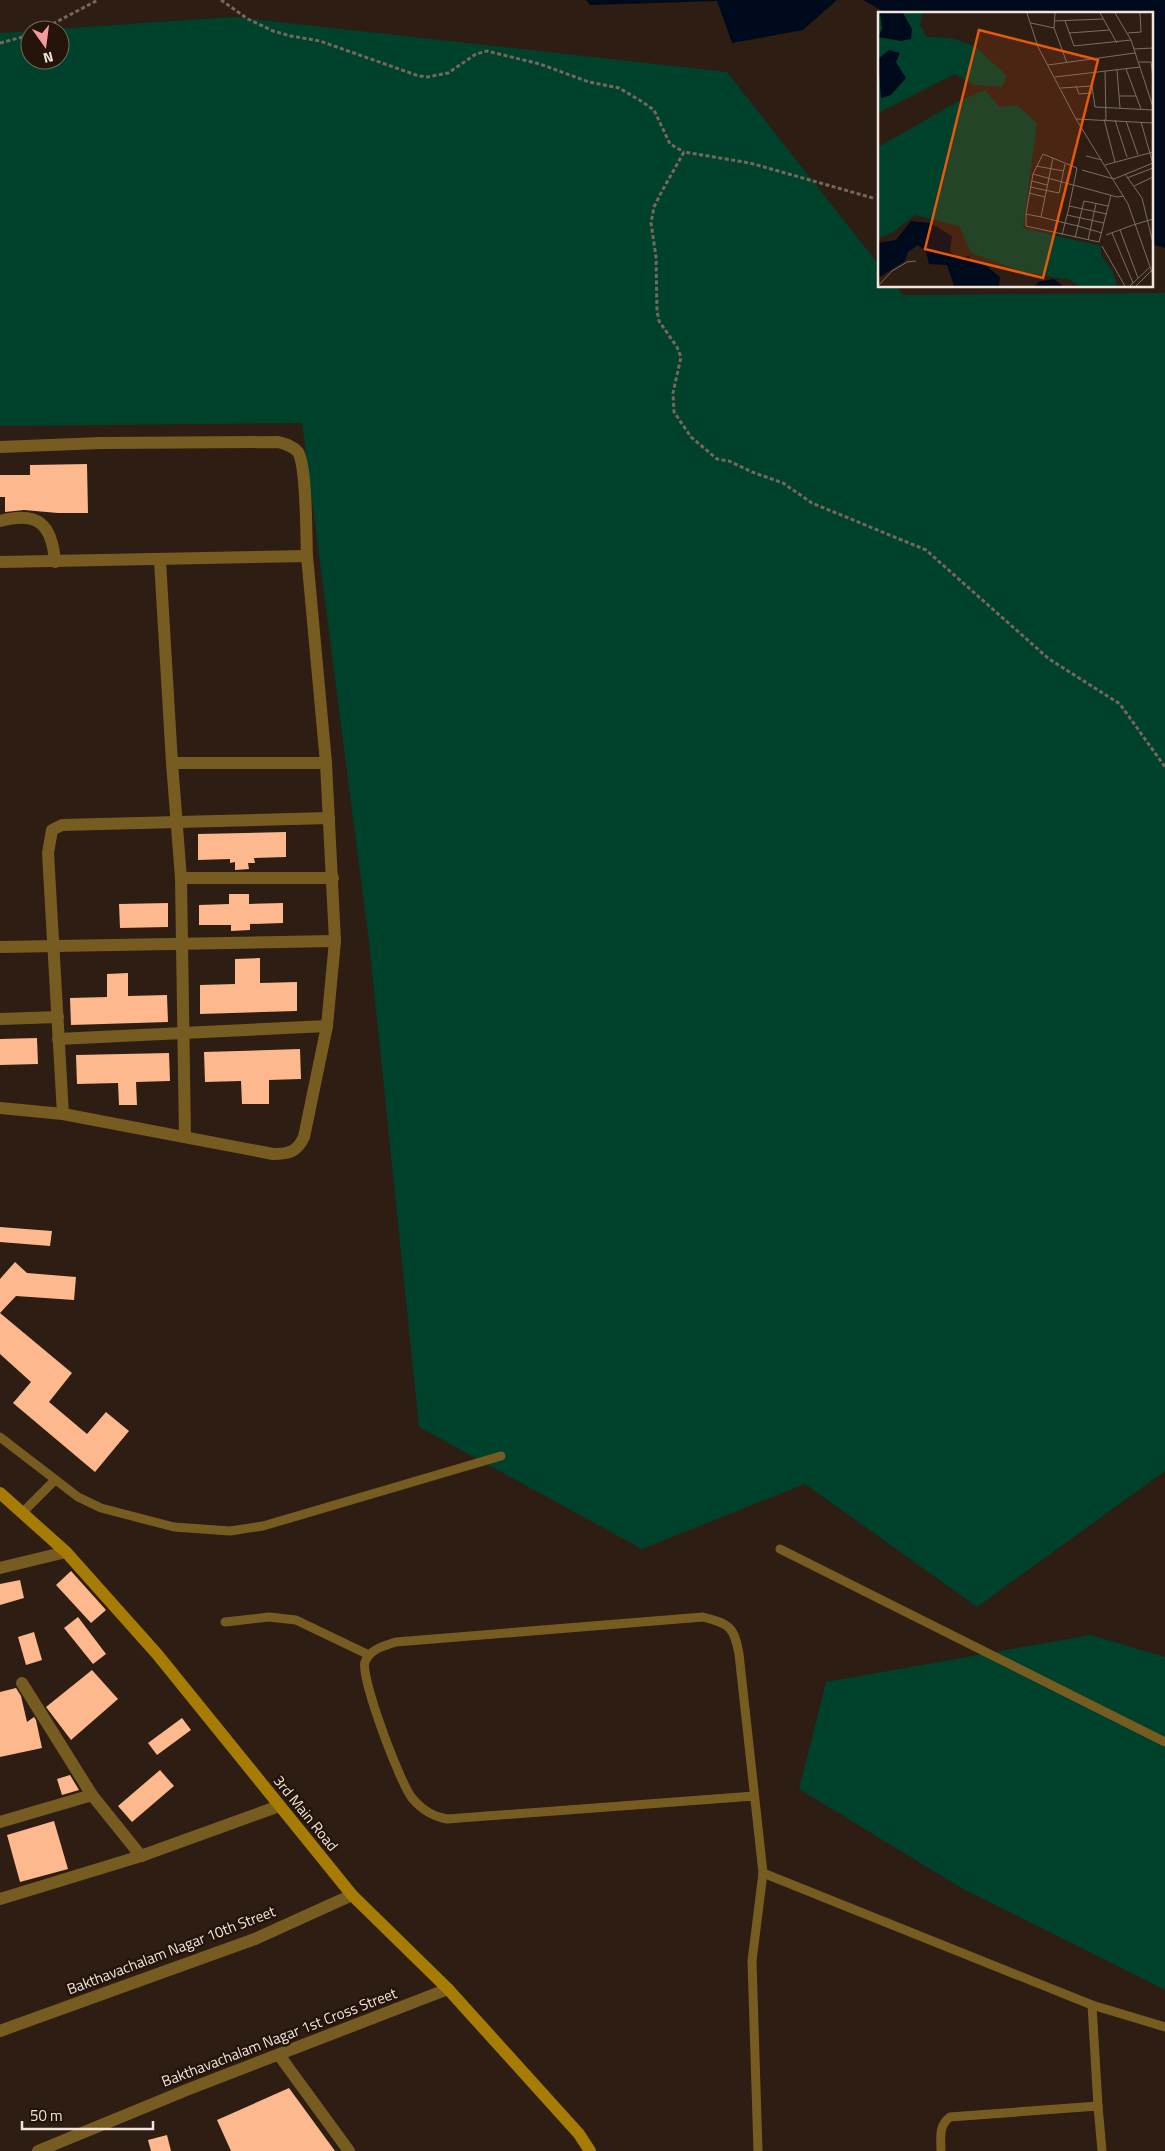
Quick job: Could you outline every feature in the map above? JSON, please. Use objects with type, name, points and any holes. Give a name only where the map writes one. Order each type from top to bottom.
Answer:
[{"type":"street","points":[[0,447],[100,443],[268,442],[291,446],[298,453],[302,470],[307,556],[326,763],[333,878],[334,940],[327,1026],[304,1137],[296,1150],[290,1153],[273,1154],[63,1114],[0,1108]]},
{"type":"street","points":[[0,522],[19,516],[34,519],[44,528],[53,541],[55,562]]},
{"type":"street","points":[[0,562],[160,561],[307,556]]},
{"type":"street","points":[[160,561],[181,878],[185,1137]]},
{"type":"street","points":[[172,764],[326,763]]},
{"type":"street","points":[[63,1114],[48,853],[52,830],[62,825],[329,818]]},
{"type":"street","points":[[181,878],[333,878]]},
{"type":"street","points":[[0,947],[334,940]]},
{"type":"street","points":[[0,1019],[58,1017]]},
{"type":"street","points":[[58,1039],[327,1026]]},
{"type":"street","name":"3rd Main Road","points":[[0,1493],[66,1552],[157,1654],[352,1895],[448,1989],[580,2134],[590,2151]]},
{"type":"street","points":[[0,1568],[66,1552]]},
{"type":"street","points":[[22,1683],[92,1795],[141,1856]]},
{"type":"street","points":[[0,1822],[92,1795]]},
{"type":"street","points":[[0,1899],[141,1856],[279,1806]]},
{"type":"street","name":"Bakthavachalam Nagar 10th Street","points":[[0,2031],[255,1939],[352,1895]]},
{"type":"street","name":"Bakthavachalam Nagar 1st Cross Street","points":[[38,2151],[189,2089],[448,1989]]},
{"type":"street","points":[[279,2055],[349,2151]]},
{"type":"lane","points":[[0,1437],[78,1497],[101,1508],[174,1527],[230,1530],[263,1526],[501,1456]]},
{"type":"lane","points":[[22,1513],[55,1480]]},
{"type":"lane","points":[[780,1549],[1165,1742]]},
{"type":"lane","points":[[225,1622],[269,1617],[296,1620],[369,1655]]},
{"type":"lane","points":[[754,1796],[447,1819],[432,1816],[411,1797],[400,1774],[364,1672],[369,1655],[381,1646],[396,1642],[703,1617],[722,1622],[730,1627],[736,1636],[739,1654],[763,1873],[752,1961],[758,2151]]},
{"type":"lane","points":[[763,1873],[1092,2005],[1165,2027]]},
{"type":"lane","points":[[1092,2005],[1102,2151]]},
{"type":"lane","points":[[941,2151],[940,2130],[942,2124],[950,2117],[1098,2106]]},
{"type":"path","points":[[60,20],[98,0]]},
{"type":"path","points":[[221,0],[248,19],[273,31],[320,41],[419,76],[427,77],[448,73],[476,54],[487,51],[540,64],[589,82],[619,88],[654,110],[670,144],[684,152],[750,163],[873,198]]},
{"type":"path","points":[[0,42],[20,37]]},
{"type":"path","points":[[684,152],[654,207],[651,223],[656,256],[657,311],[659,321],[681,357],[673,393],[674,412],[691,436],[717,459],[729,461],[752,472],[783,483],[812,503],[926,550],[1049,659],[1120,704],[1165,767]]},
{"type":"green space","points":[[234,17],[727,72],[878,264],[878,288],[898,288],[903,295],[1165,293],[1165,1471],[977,1607],[805,1484],[642,1549],[419,1427],[369,942],[302,423],[0,426],[0,33],[20,32],[20,70],[70,70],[70,28]]},
{"type":"green space","points":[[1091,1635],[1165,1657],[1165,1990],[963,1889],[799,1789],[826,1682]]},
{"type":"water","points":[[586,0],[837,0],[803,30],[732,43],[717,1],[590,5]]},
{"type":"water","points":[[863,0],[1165,0],[1165,248],[1152,244],[1152,12],[884,12]]},
{"type":"building","points":[[87,464],[88,513],[24,510],[5,512],[5,497],[0,497],[0,475],[30,475],[30,465]]},
{"type":"building","points":[[286,832],[286,857],[254,858],[255,863],[248,863],[249,869],[235,870],[235,862],[230,863],[230,859],[198,860],[198,834]]},
{"type":"building","points":[[229,894],[249,894],[249,904],[283,903],[283,923],[250,924],[250,930],[231,931],[231,925],[199,925],[199,905],[229,904]]},
{"type":"building","points":[[168,903],[168,927],[120,928],[119,904]]},
{"type":"building","points":[[260,958],[260,983],[297,982],[297,1011],[200,1014],[200,985],[235,984],[235,959]]},
{"type":"building","points":[[128,973],[128,996],[167,995],[168,1022],[71,1025],[70,998],[107,997],[107,974]]},
{"type":"building","points":[[37,1038],[38,1064],[0,1065],[0,1039]]},
{"type":"building","points":[[300,1049],[301,1079],[269,1080],[269,1104],[242,1104],[241,1081],[205,1082],[204,1052]]},
{"type":"building","points":[[169,1053],[170,1081],[136,1082],[137,1105],[119,1105],[118,1083],[77,1084],[76,1055]]},
{"type":"building","points":[[0,1227],[52,1231],[50,1246],[0,1242]]},
{"type":"building","points":[[15,1262],[27,1273],[76,1277],[74,1300],[16,1296],[0,1313],[0,1279]]},
{"type":"building","points":[[0,1313],[72,1373],[49,1402],[87,1434],[106,1412],[129,1431],[95,1472],[13,1403],[31,1382],[0,1354]]},
{"type":"building","points":[[71,1571],[106,1610],[91,1623],[56,1585]]},
{"type":"building","points":[[20,1580],[24,1598],[0,1605],[0,1584]]},
{"type":"building","points":[[78,1617],[106,1654],[93,1664],[64,1628]]},
{"type":"building","points":[[34,1632],[42,1660],[26,1665],[18,1637]]},
{"type":"building","points":[[92,1670],[118,1699],[71,1740],[46,1707]]},
{"type":"building","points":[[16,1688],[21,1696],[27,1722],[34,1717],[36,1720],[42,1748],[0,1757],[0,1692]]},
{"type":"building","points":[[182,1718],[191,1730],[157,1755],[148,1743]]},
{"type":"building","points":[[160,1770],[174,1786],[132,1822],[118,1806]]},
{"type":"building","points":[[70,1775],[79,1790],[62,1795],[57,1779]]},
{"type":"building","points":[[54,1821],[68,1869],[20,1882],[7,1835]]},
{"type":"building","points":[[289,2088],[335,2151],[231,2151],[217,2120]]},
{"type":"building","points":[[167,2135],[171,2151],[151,2151],[148,2140]]}]
